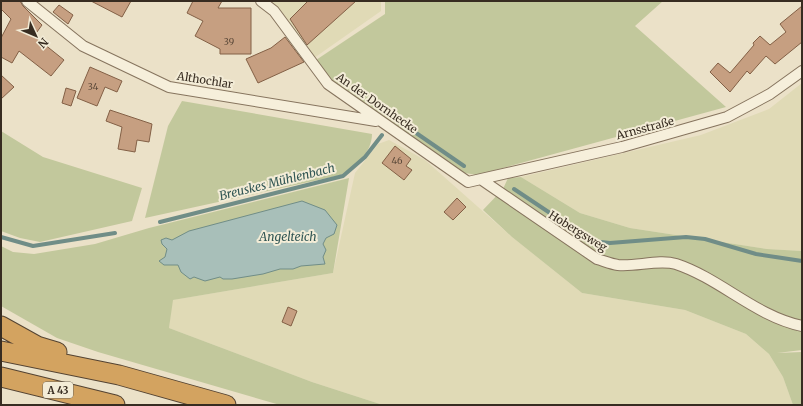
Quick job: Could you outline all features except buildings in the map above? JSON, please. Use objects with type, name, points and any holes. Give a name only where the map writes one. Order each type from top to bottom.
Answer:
[{"type":"highway","points":[[1,326],[37,346],[95,365],[119,375]]},
{"type":"highway","points":[[1,351],[119,375],[226,405]]},
{"type":"highway","name":"A 43","points":[[1,377],[115,405]]},
{"type":"street","name":"Althochlar","points":[[27,1],[83,46],[169,86],[378,121]]},
{"type":"street","name":"An der Dornhecke","points":[[261,1],[274,11],[328,84],[378,121],[426,151],[468,182],[482,180]]},
{"type":"street","name":"Arnsstraße","points":[[482,180],[622,146],[727,117],[770,94],[802,71]]},
{"type":"street","name":"Hobergsweg","points":[[482,180],[597,259],[618,265],[674,263],[699,273],[768,315],[787,323],[802,326]]},
{"type":"shaded area","points":[[266,1],[381,1],[381,11],[314,58]]},
{"type":"shaded area","points":[[802,83],[802,251],[767,249],[630,228],[580,213],[521,177],[701,135],[769,109]]},
{"type":"shaded area","points":[[389,140],[425,160],[512,237],[582,293],[685,310],[746,334],[769,354],[783,377],[793,405],[383,405],[312,382],[169,328],[172,300],[333,273],[355,173],[378,144]]},
{"type":"green space","points":[[385,1],[663,1],[635,26],[726,107],[477,175],[465,173],[387,121],[327,76],[316,60],[385,14]]},
{"type":"green space","points":[[182,101],[372,134],[371,141],[362,158],[341,175],[145,218],[168,126]]},
{"type":"green space","points":[[1,131],[43,157],[142,188],[132,221],[40,242],[20,238],[1,231]]},
{"type":"green space","points":[[521,177],[580,213],[630,228],[767,249],[802,251],[802,350],[777,353],[802,352],[802,405],[793,405],[783,377],[769,354],[746,334],[685,310],[582,293],[512,237],[483,210],[503,189],[508,178]]},
{"type":"green space","points":[[349,178],[333,273],[173,300],[169,328],[312,382],[383,405],[280,405],[98,352],[57,338],[1,306],[1,246],[13,252],[34,254],[95,244],[149,228]]},
{"type":"water","name":"Angelteich","points":[[302,201],[325,210],[337,225],[334,234],[326,238],[323,244],[326,250],[323,257],[325,264],[301,266],[293,269],[280,269],[263,274],[232,279],[223,279],[220,277],[205,281],[194,277],[190,279],[181,272],[178,265],[164,265],[159,261],[165,257],[167,249],[162,244],[161,240],[166,238],[172,240],[189,231]]},
{"type":"waterway","name":"Breuskes Mühlenbach","points":[[406,126],[464,166]]},
{"type":"waterway","name":"Breuskes Mühlenbach","points":[[160,222],[343,176],[365,157],[382,135]]},
{"type":"waterway","name":"Breuskes Mühlenbach","points":[[514,189],[592,241],[610,243],[686,237],[705,239],[756,254],[802,261]]},
{"type":"waterway","name":"Breuskes Mühlenbach","points":[[1,237],[33,246],[115,233]]}]
